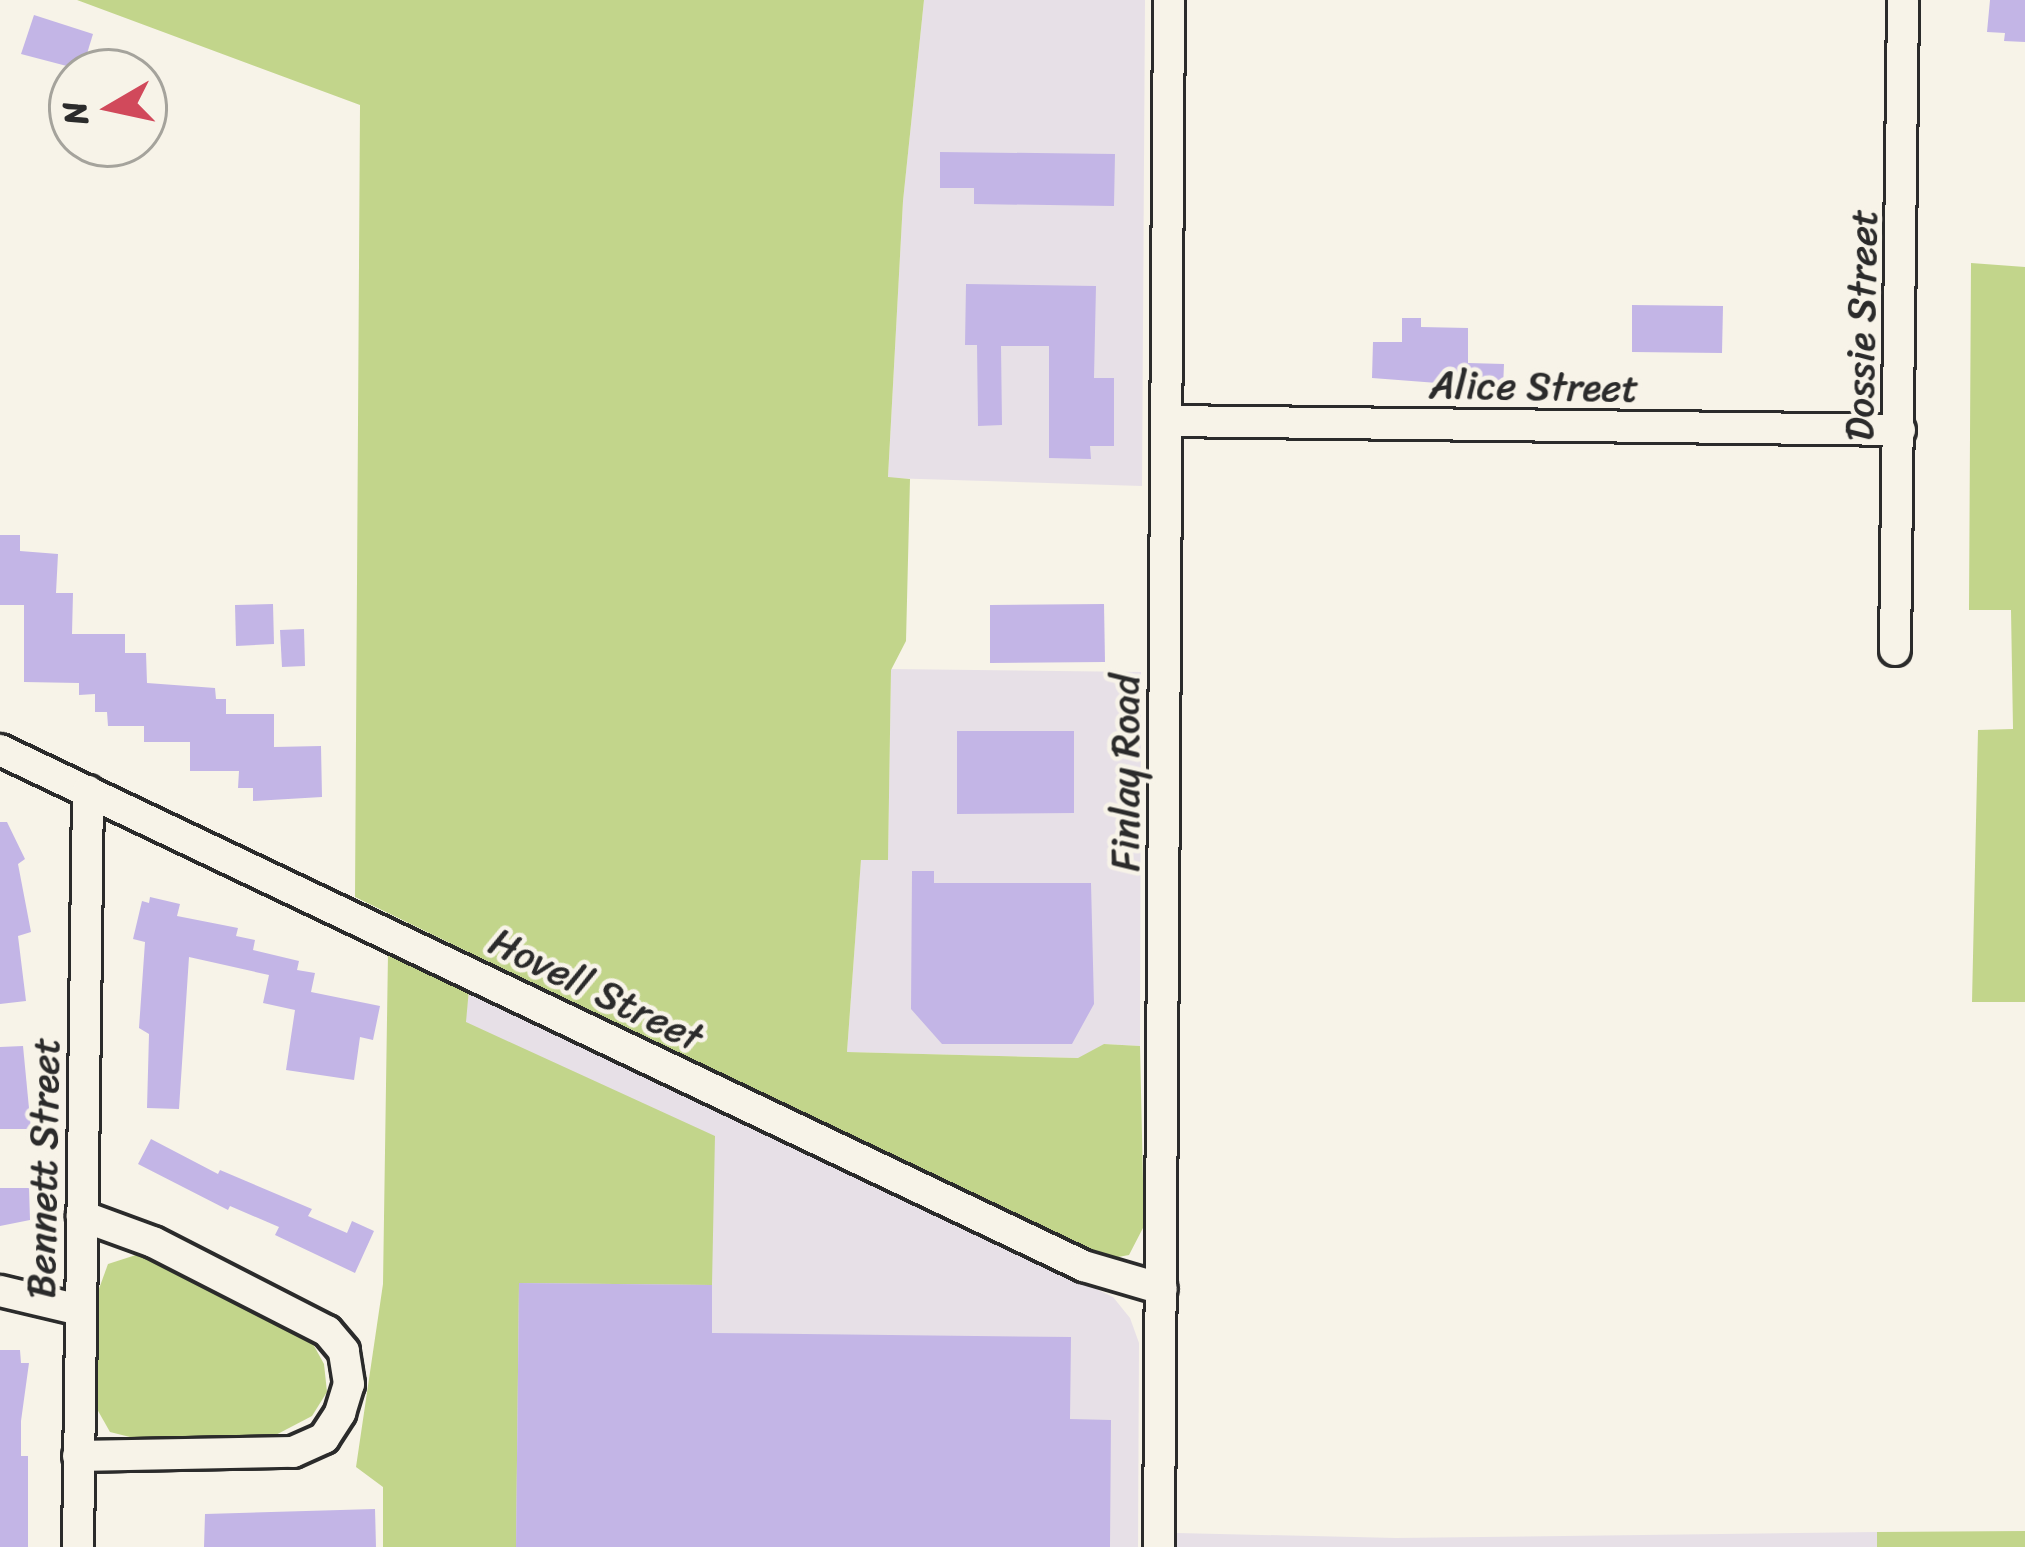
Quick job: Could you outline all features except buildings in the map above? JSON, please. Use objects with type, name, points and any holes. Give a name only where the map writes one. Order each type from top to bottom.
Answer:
[{"type":"street","name":"Finlay Road","points":[[1159,1547],[1169,0]]},
{"type":"street","name":"Dossie Street","points":[[1895,650],[1903,0]]},
{"type":"street","name":"Alice Street","points":[[1166,422],[1900,430]]},
{"type":"street","name":"Hovell Street","points":[[0,750],[1084,1266],[1162,1289]]},
{"type":"street","name":"Bennett Street","points":[[78,1547],[88,791]]},
{"type":"street","points":[[78,1456],[293,1452],[324,1438],[340,1413],[349,1384],[344,1351],[327,1331],[153,1242],[82,1216]]},
{"type":"street","points":[[0,1291],[80,1310]]},
{"type":"shaded area","points":[[924,0],[1145,0],[1142,486],[888,478],[903,201]]},
{"type":"shaded area","points":[[891,669],[1141,672],[1140,1046],[1105,1044],[1079,1058],[847,1052],[861,859],[888,859]]},
{"type":"shaded area","points":[[469,989],[1113,1297],[1130,1318],[1139,1343],[1138,1547],[406,1547]]},
{"type":"shaded area","points":[[1877,1532],[1877,1547],[1177,1547],[1177,1533],[1396,1538]]},
{"type":"green space","points":[[77,0],[924,0],[903,201],[888,477],[910,479],[906,641],[891,670],[888,860],[861,860],[847,1052],[1078,1058],[1104,1044],[1140,1046],[1144,1226],[1129,1255],[1102,1260],[355,897],[360,105]]},
{"type":"green space","points":[[1971,263],[2025,267],[2025,1002],[1972,1002],[1978,730],[2013,729],[2011,610],[1969,610]]},
{"type":"green space","points":[[388,953],[469,989],[466,1022],[715,1136],[712,1285],[519,1283],[516,1547],[383,1547],[383,1487],[356,1467],[383,1284]]},
{"type":"green space","points":[[139,1254],[300,1333],[313,1344],[324,1364],[327,1392],[312,1416],[268,1439],[150,1442],[110,1432],[97,1409],[96,1297],[108,1264]]},
{"type":"green space","points":[[2025,1531],[2025,1547],[1877,1547],[1877,1532]]}]
